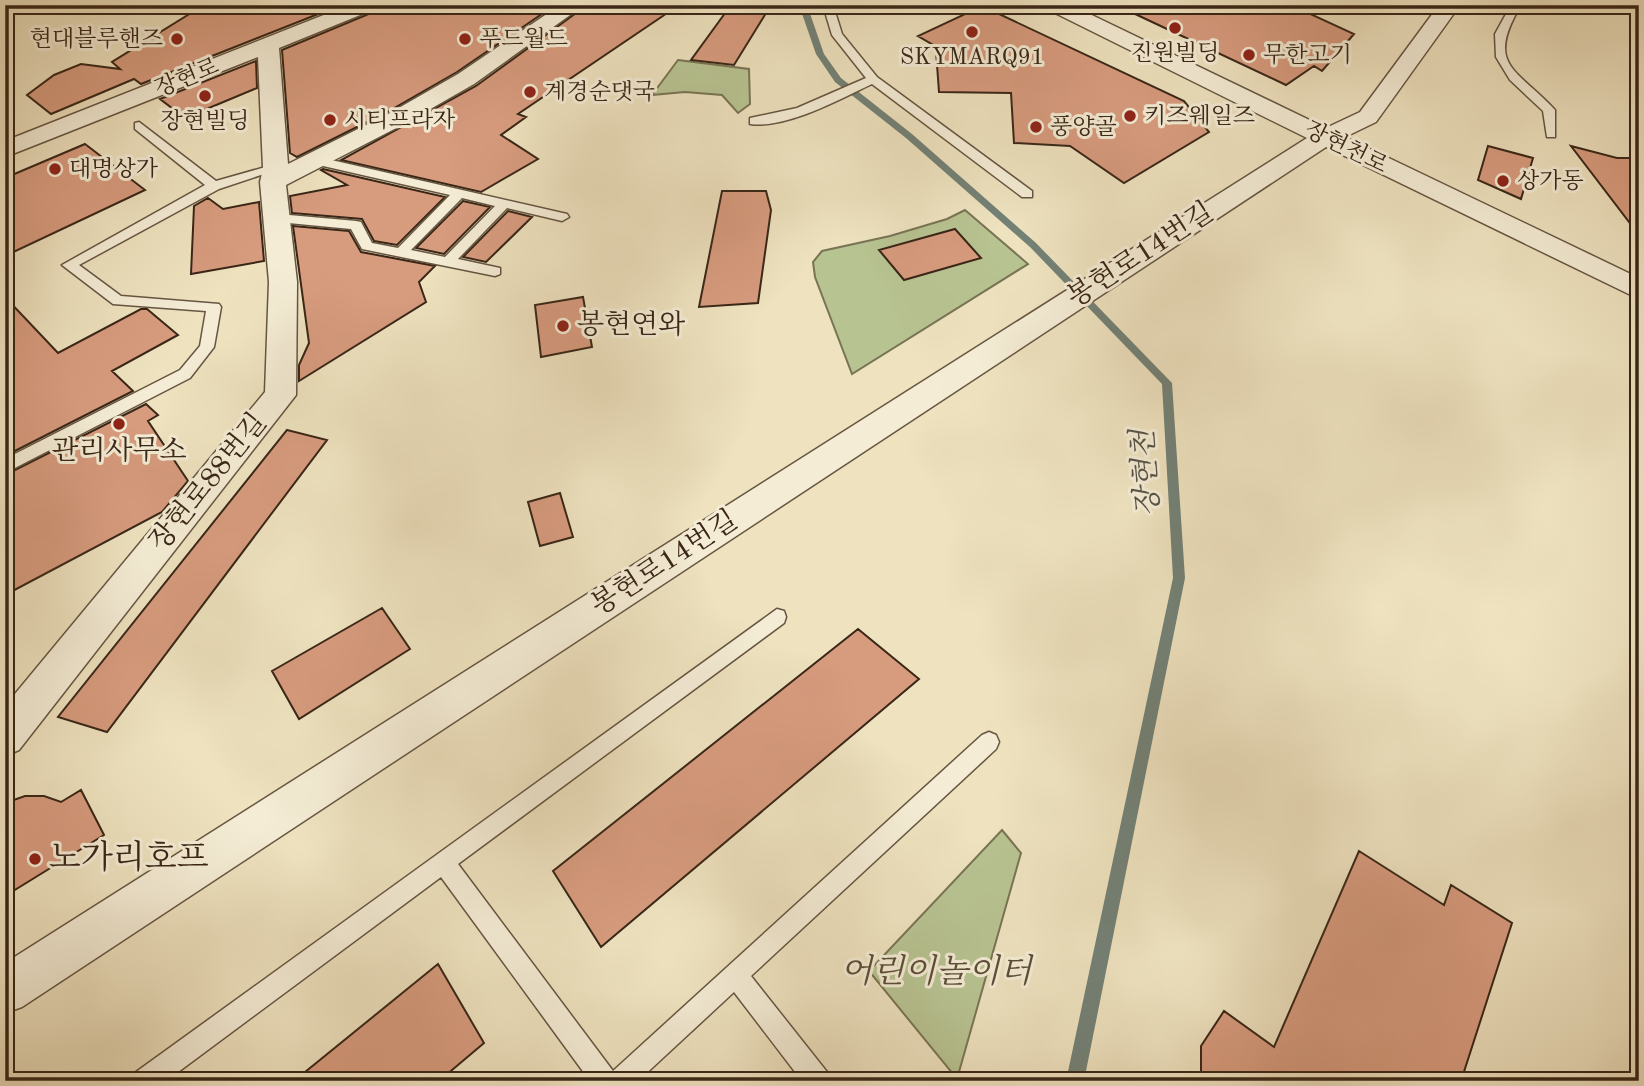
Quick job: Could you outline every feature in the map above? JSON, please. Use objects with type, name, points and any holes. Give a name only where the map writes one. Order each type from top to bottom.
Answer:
[{"type":"street","name":"장현로","points":[[5,150],[368,5]]},
{"type":"street","points":[[274,175],[314,160],[398,118],[466,79],[574,5]]},
{"type":"street","name":"봉현로14번길","points":[[5,990],[1324,138],[1368,117],[1450,5]]},
{"type":"street","points":[[307,6],[329,21]]},
{"type":"street","name":"장현천로","points":[[1065,7],[1324,138],[1639,290]]},
{"type":"street","name":"장현로88번길","points":[[5,737],[280,396],[283,282],[274,175],[268,45]]},
{"type":"lane","points":[[828,5],[836,35],[873,79],[1027,194]]},
{"type":"lane","points":[[1516,5],[1499,35],[1501,57],[1524,89],[1549,110],[1551,134]]},
{"type":"lane","points":[[754,121],[811,110],[873,79]]},
{"type":"lane","points":[[139,126],[214,186]]},
{"type":"lane","points":[[314,160],[562,217]]},
{"type":"lane","points":[[5,467],[184,374],[207,347],[214,307],[118,301],[69,265],[214,186],[274,175]]},
{"type":"lane","points":[[400,253],[460,193]]},
{"type":"lane","points":[[448,262],[505,204]]},
{"type":"lane","points":[[278,218],[356,225],[367,246],[495,271]]},
{"type":"lane","points":[[145,1081],[777,617]]},
{"type":"lane","points":[[620,1081],[989,742]]},
{"type":"lane","points":[[443,862],[605,1081]]},
{"type":"lane","points":[[736,975],[818,1081]]},
{"type":"green space","points":[[678,60],[749,69],[750,104],[738,113],[722,95],[685,92],[652,95]]},
{"type":"green space","points":[[965,210],[1028,264],[852,374],[815,277],[813,262],[822,251],[890,236],[947,219]]},
{"type":"green space","name":"어린이놀이터","points":[[1002,830],[1021,853],[957,1079],[869,971]]},
{"type":"building","points":[[204,5],[341,5],[141,84],[134,79],[51,114],[27,95],[54,75],[81,64],[120,69],[112,62]]},
{"type":"building","points":[[380,5],[555,5],[457,72],[389,111],[297,157],[290,153],[282,50],[376,11]]},
{"type":"building","points":[[587,5],[679,5],[518,114],[526,117],[501,135],[538,159],[481,192],[341,160],[476,86]]},
{"type":"building","points":[[731,5],[771,5],[734,65],[691,60]]},
{"type":"building","points":[[1116,5],[1291,5],[1354,34],[1322,71],[1314,66],[1286,85]]},
{"type":"building","points":[[982,6],[1184,101],[1209,132],[1124,183],[1070,146],[1014,143],[1011,93],[939,92],[936,51],[940,49],[918,36]]},
{"type":"building","name":"장현빌딩","points":[[256,61],[257,88],[185,118],[160,99]]},
{"type":"building","points":[[85,144],[145,190],[5,256],[5,178]]},
{"type":"building","name":"상가동","points":[[1488,146],[1533,158],[1521,199],[1478,180]]},
{"type":"building","points":[[1571,146],[1617,158],[1639,158],[1639,235]]},
{"type":"building","points":[[321,170],[445,197],[397,245],[374,241],[362,219],[292,213],[290,196],[347,185]]},
{"type":"building","points":[[722,191],[766,191],[771,210],[758,303],[699,307]]},
{"type":"building","points":[[208,198],[223,209],[259,202],[264,261],[191,274],[194,206]]},
{"type":"building","points":[[463,201],[490,207],[444,254],[416,248]]},
{"type":"building","points":[[508,211],[532,217],[486,262],[463,257]]},
{"type":"building","points":[[293,226],[349,231],[361,252],[435,266],[419,282],[426,302],[299,381],[299,365],[309,343]]},
{"type":"building","points":[[955,229],[981,258],[904,280],[879,250]]},
{"type":"building","points":[[5,297],[58,353],[141,309],[147,309],[178,335],[112,371],[133,391],[5,456]]},
{"type":"building","name":"봉현연와","points":[[583,297],[592,347],[541,357],[535,305]]},
{"type":"building","points":[[146,404],[158,415],[148,421],[188,481],[162,512],[5,595],[5,475]]},
{"type":"building","points":[[287,430],[327,440],[107,732],[58,717]]},
{"type":"building","points":[[560,493],[573,537],[540,546],[528,502]]},
{"type":"building","points":[[382,608],[410,649],[299,719],[272,671]]},
{"type":"building","points":[[858,629],[919,679],[601,947],[553,871]]},
{"type":"building","name":"노가리호프","points":[[81,790],[104,835],[5,896],[5,803],[25,796],[44,796],[61,802]]},
{"type":"building","points":[[1359,851],[1444,905],[1451,885],[1512,923],[1461,1081],[1201,1081],[1201,1046],[1224,1011],[1274,1047]]},
{"type":"building","points":[[438,964],[484,1043],[439,1081],[294,1081]]},
{"type":"waterway","name":"장현천","points":[[803,5],[820,54],[838,80],[909,136],[1033,245],[1167,383],[1179,578],[1075,1081]]},
{"type":"place","name":"진원빌딩","points":[[1175,28]]},
{"type":"place","name":"SKYMARQ91","points":[[972,32]]},
{"type":"place","name":"현대블루핸즈","points":[[177,39]]},
{"type":"place","name":"푸드월드","points":[[465,39]]},
{"type":"place","name":"무한고기","points":[[1249,55]]},
{"type":"place","name":"계경순댓국","points":[[530,92]]},
{"type":"place","name":"장현빌딩","points":[[205,96]]},
{"type":"place","name":"키즈웨일즈","points":[[1130,116]]},
{"type":"place","name":"시티프라자","points":[[330,120]]},
{"type":"place","name":"풍양골","points":[[1036,127]]},
{"type":"place","name":"대명상가","points":[[55,169]]},
{"type":"place","name":"상가동","points":[[1503,181]]},
{"type":"place","name":"봉현연와","points":[[563,326]]},
{"type":"place","name":"관리사무소","points":[[119,424]]},
{"type":"place","name":"노가리호프","points":[[35,859]]}]
